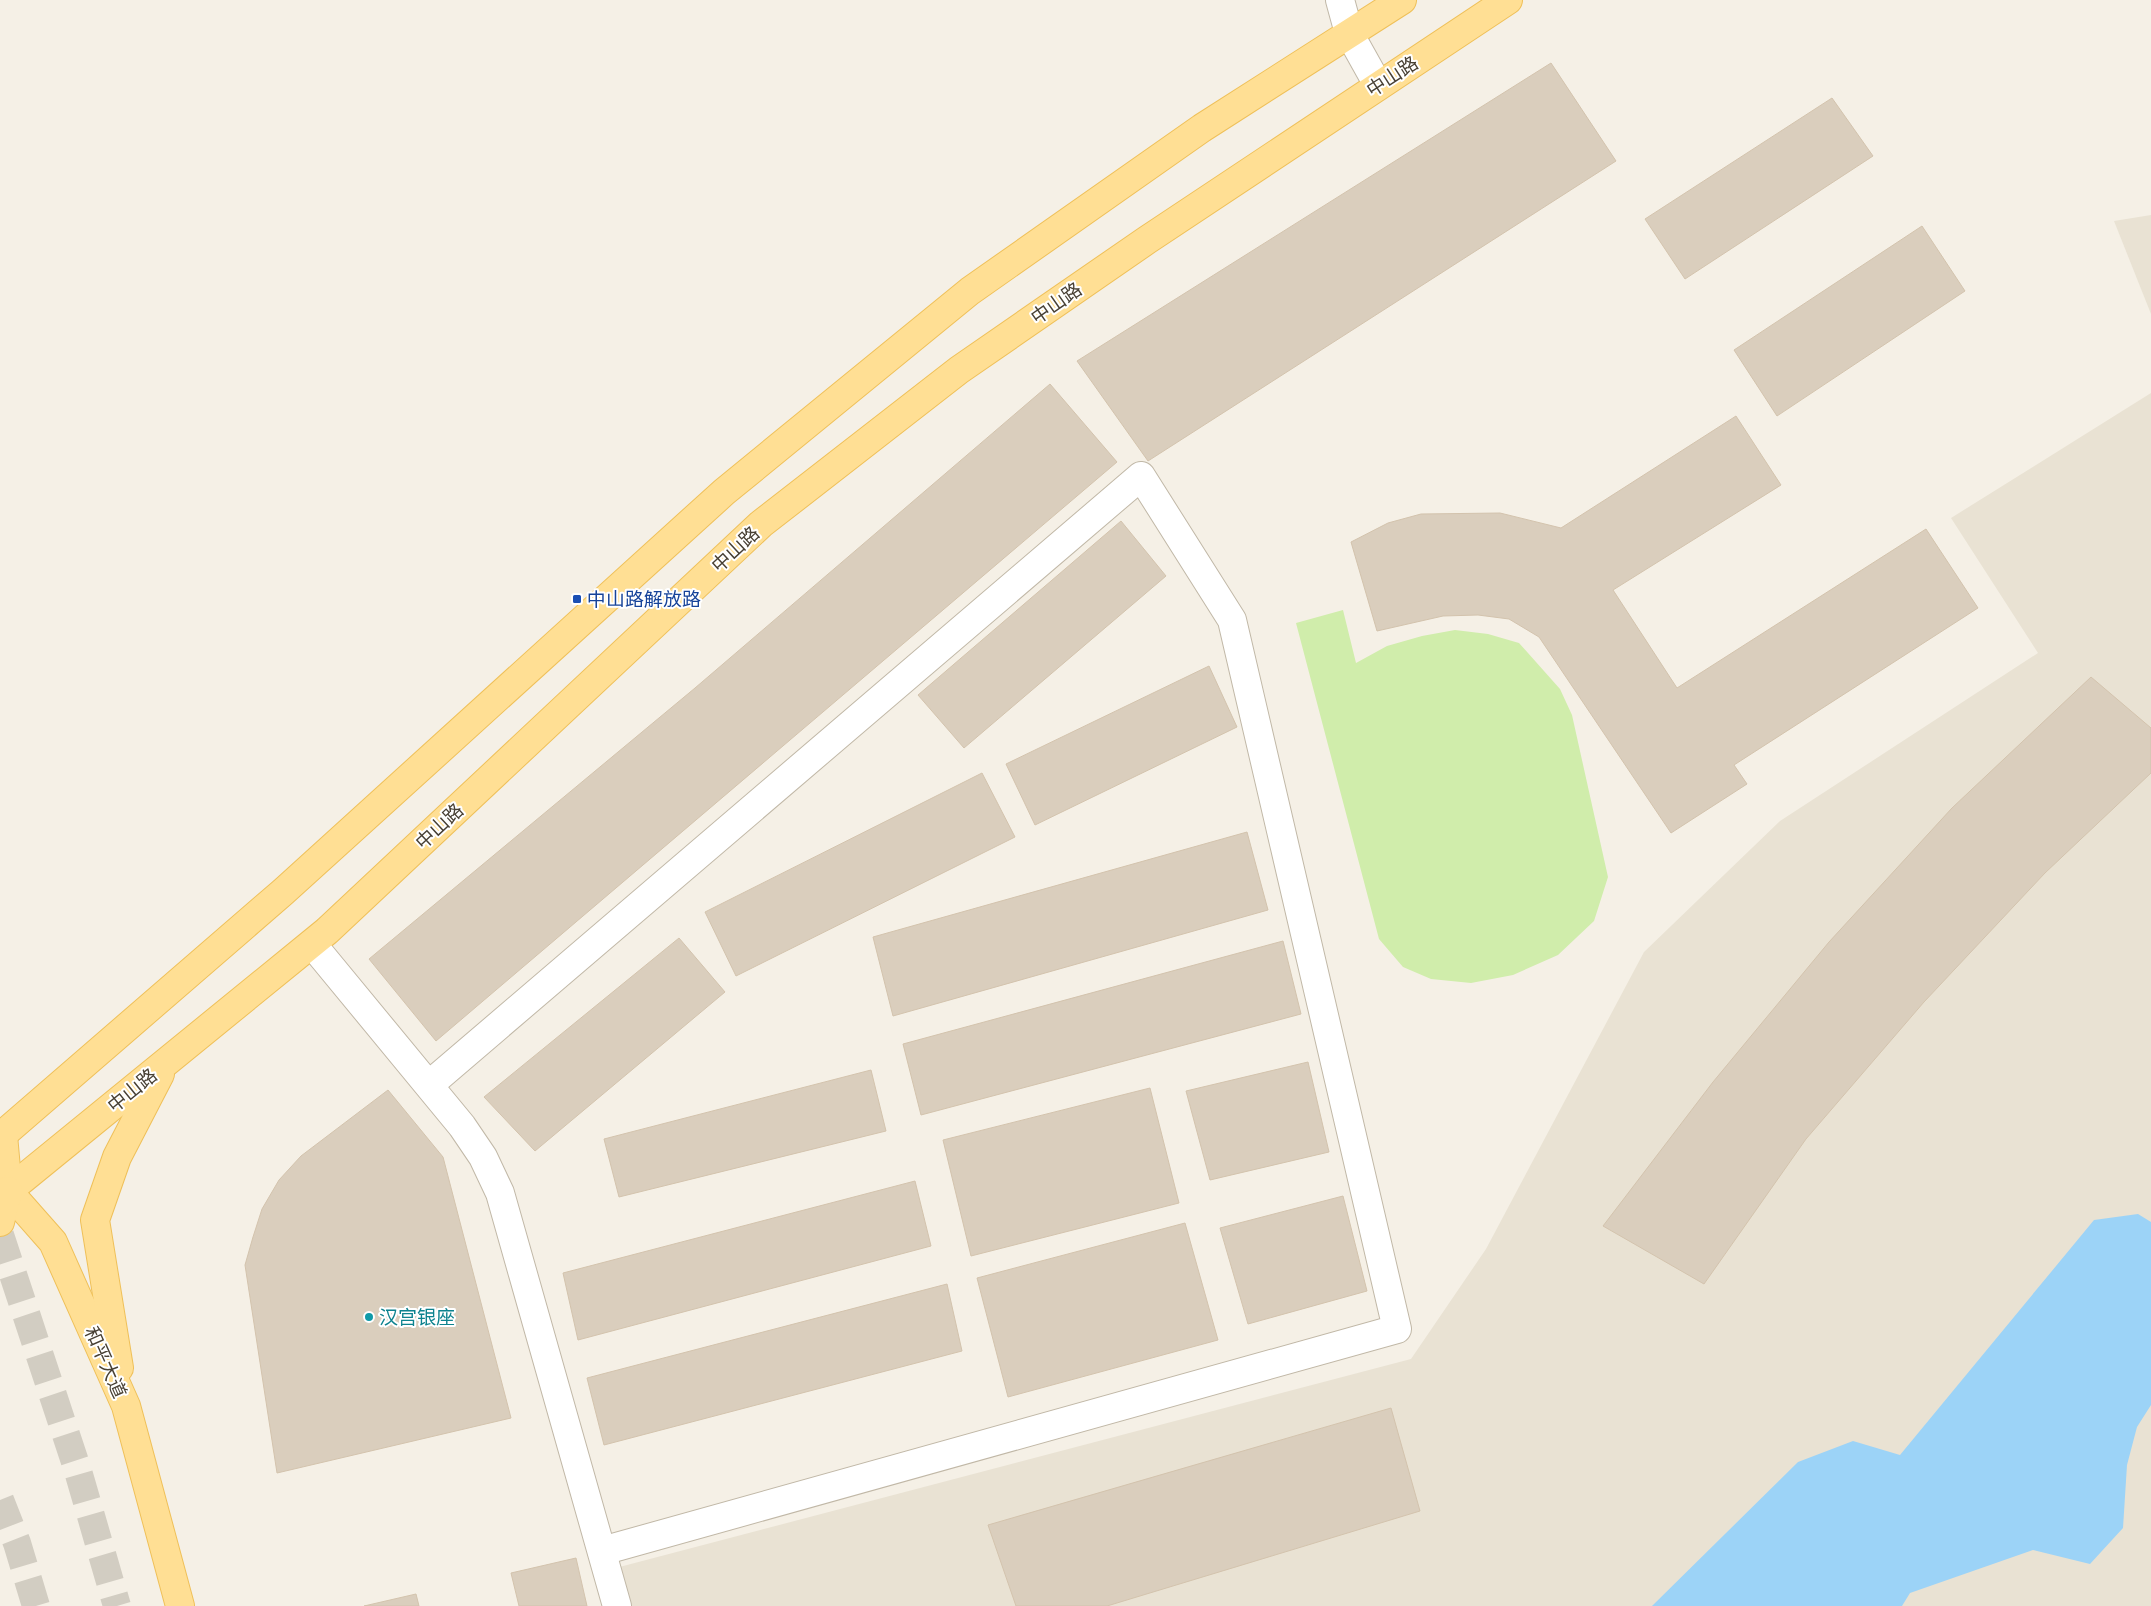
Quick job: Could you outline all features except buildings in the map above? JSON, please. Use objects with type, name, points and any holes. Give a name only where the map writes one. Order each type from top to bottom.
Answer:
[{"type":"main road","points":[[0,1222],[4,1193],[1,1132],[283,892],[747,473],[970,290],[1202,128],[1402,0]]},
{"type":"main road","name":"中山路","points":[[4,1193],[312,944],[761,524],[959,370],[1147,240],[1508,0]]},
{"type":"main road","points":[[126,1406],[95,1220],[117,1157],[166,1063]]},
{"type":"main road","name":"和平大道","points":[[4,1193],[53,1242],[126,1406],[180,1606]]},
{"type":"street","points":[[1340,0],[1349,33],[1378,85]]},
{"type":"street","points":[[429,1086],[1141,476],[1232,620],[1397,1329],[602,1551]]},
{"type":"street","points":[[312,944],[462,1126],[483,1156],[500,1193],[617,1606]]},
{"type":"shaded area","points":[[2151,215],[2151,314],[2114,221]]},
{"type":"shaded area","points":[[2151,393],[2151,1606],[617,1606],[608,1570],[1411,1359],[1486,1249],[1644,952],[1780,821],[2038,653],[1951,518]]},
{"type":"green space","points":[[1343,610],[1356,663],[1387,646],[1422,636],[1455,630],[1488,634],[1519,643],[1560,689],[1572,715],[1608,877],[1594,921],[1558,955],[1513,975],[1471,983],[1431,979],[1403,967],[1379,939],[1296,623]]},
{"type":"water","points":[[2138,1214],[2151,1222],[2151,1405],[2137,1427],[2127,1465],[2123,1528],[2090,1564],[2033,1550],[1910,1593],[1902,1606],[1652,1606],[1798,1462],[1853,1441],[1900,1455],[2094,1220]]},
{"type":"tunnel","points":[[0,1235],[78,1471],[117,1606]]},
{"type":"tunnel","points":[[0,1500],[17,1543],[36,1606]]},
{"type":"place","name":"中山路解放路","points":[[577,599]]},
{"type":"place","name":"汉宫银座","points":[[369,1317]]}]
